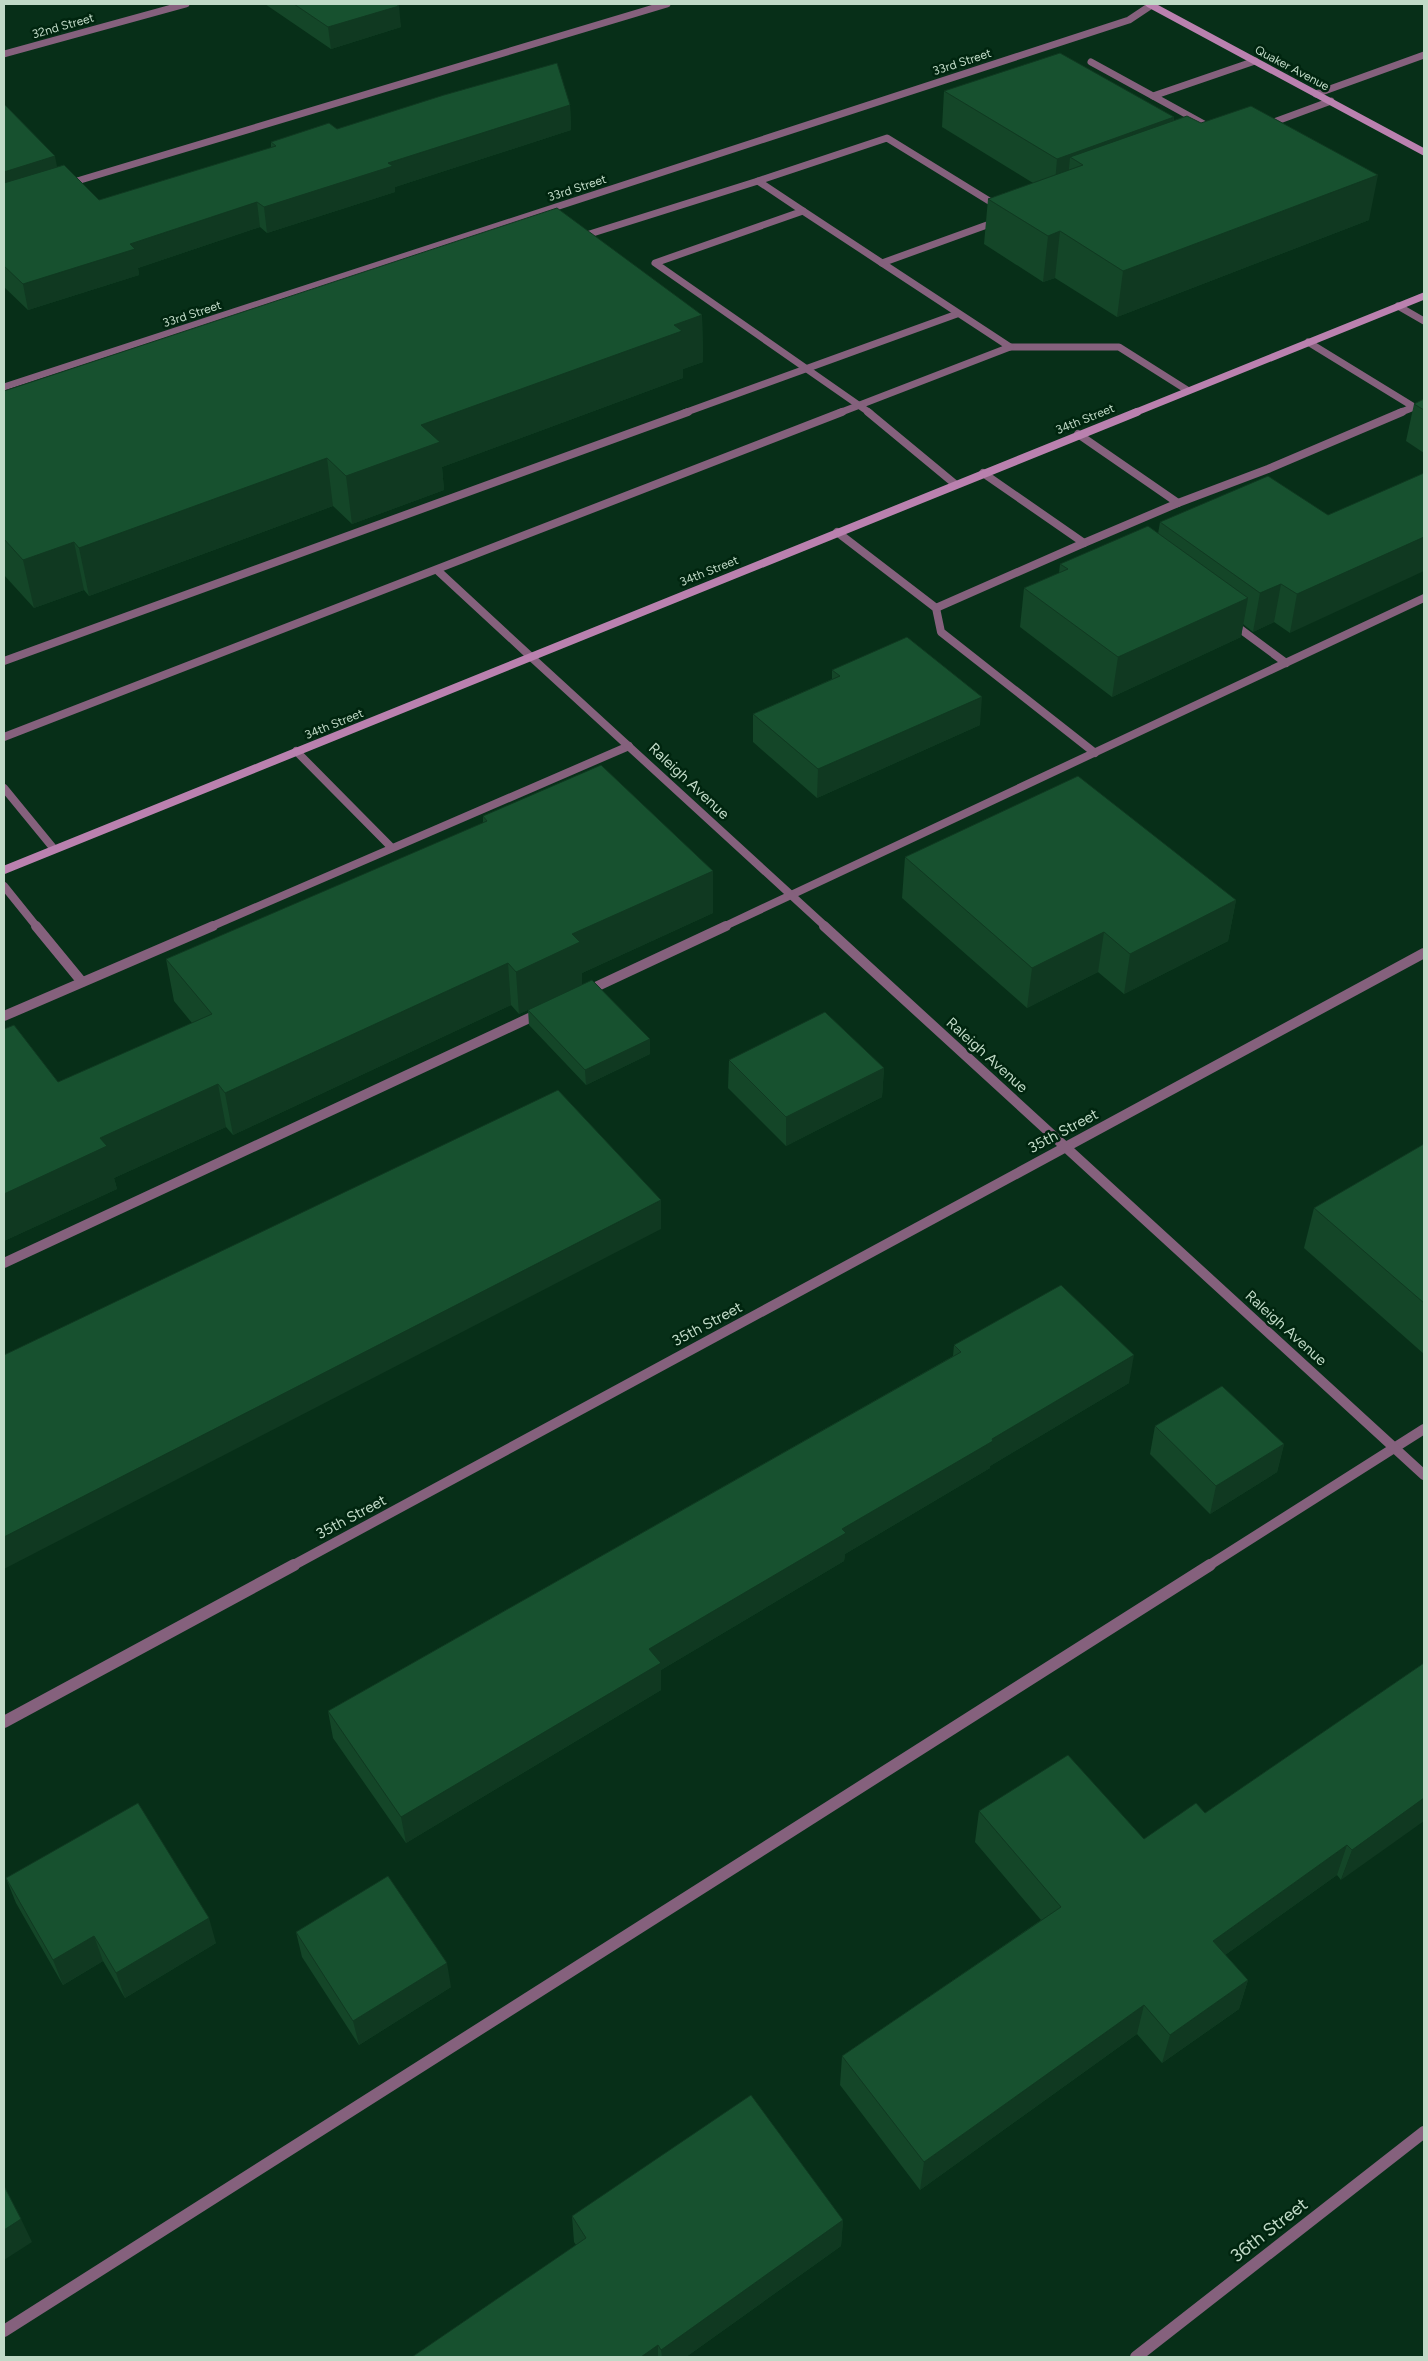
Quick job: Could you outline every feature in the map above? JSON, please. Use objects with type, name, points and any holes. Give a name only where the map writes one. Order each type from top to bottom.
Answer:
[{"type":"main road","name":"Quaker Avenue","points":[[1151,4],[1424,152]]},
{"type":"main road","name":"34th Street","points":[[4,870],[1078,434],[1424,296]]},
{"type":"street","name":"32nd Street","points":[[4,54],[186,4]]},
{"type":"street","points":[[61,186],[667,4]]},
{"type":"street","name":"33rd Street","points":[[4,387],[1129,20],[1151,4]]},
{"type":"street","points":[[1316,94],[1424,56]]},
{"type":"street","points":[[1153,96],[1255,61]]},
{"type":"street","points":[[1091,62],[1220,134]]},
{"type":"street","points":[[1257,128],[1331,101]]},
{"type":"street","points":[[575,238],[758,181],[887,138],[1005,210]]},
{"type":"street","points":[[758,181],[957,314],[1010,347]]},
{"type":"street","points":[[803,211],[655,263],[861,406],[955,484]]},
{"type":"street","points":[[882,263],[1004,219]]},
{"type":"street","points":[[1398,306],[1424,321]]},
{"type":"street","points":[[4,661],[957,314]]},
{"type":"street","points":[[936,608],[1178,503],[1268,469],[1414,407],[1308,342]]},
{"type":"street","points":[[4,737],[1010,347],[1119,347],[1187,390]]},
{"type":"street","points":[[1078,434],[1178,503]]},
{"type":"street","points":[[983,473],[1084,544]]},
{"type":"street","points":[[837,532],[936,608],[941,632],[1095,753]]},
{"type":"street","points":[[1107,533],[1115,539]]},
{"type":"street","name":"Raleigh Avenue","points":[[437,570],[1424,1475]]},
{"type":"street","points":[[574,997],[1424,598]]},
{"type":"street","points":[[1224,618],[1286,663]]},
{"type":"street","points":[[4,1016],[629,746]]},
{"type":"street","points":[[296,751],[392,848]]},
{"type":"street","points":[[4,788],[54,849]]},
{"type":"street","points":[[4,886],[82,982]]},
{"type":"street","name":"35th Street","points":[[4,1722],[1424,953]]},
{"type":"street","points":[[4,1263],[547,1010]]},
{"type":"street","points":[[4,2331],[1424,1428]]},
{"type":"street","name":"36th Street","points":[[1136,2357],[1424,2132]]},
{"type":"building","points":[[294,4],[396,4],[399,6],[328,27]]},
{"type":"building","points":[[1060,53],[1174,117],[1057,159],[944,91]]},
{"type":"building","points":[[557,63],[570,105],[388,163],[393,166],[264,207],[257,202],[130,244],[135,249],[23,284],[4,266],[4,183],[64,165],[99,200],[276,146],[271,142],[329,123],[337,129],[444,95]]},
{"type":"building","points":[[4,104],[55,156],[4,172]]},
{"type":"building","points":[[1251,106],[1378,175],[1123,271],[1060,231],[1048,236],[988,199],[1083,165],[1070,157],[1187,116],[1201,123]]},
{"type":"building","points":[[557,208],[702,315],[674,325],[682,331],[421,425],[440,442],[346,476],[327,458],[79,548],[74,542],[23,560],[4,539],[4,391]]},
{"type":"building","points":[[1424,399],[1424,410],[1414,404]]},
{"type":"building","points":[[1424,473],[1424,537],[1297,594],[1281,584],[1260,593],[1160,522],[1268,476],[1328,515]]},
{"type":"building","points":[[1148,526],[1248,598],[1118,657],[1024,588],[1068,569],[1060,564]]},
{"type":"building","points":[[907,637],[982,697],[818,769],[753,714],[840,676],[832,670]]},
{"type":"building","points":[[601,765],[713,871],[572,934],[580,942],[516,972],[508,963],[225,1093],[218,1084],[100,1138],[107,1146],[4,1194],[4,1029],[14,1025],[58,1082],[212,1014],[166,959],[487,821],[483,816]]},
{"type":"building","points":[[1078,776],[1236,900],[1130,954],[1104,932],[1032,968],[905,857]]},
{"type":"building","points":[[592,980],[650,1039],[585,1070],[528,1010]]},
{"type":"building","points":[[825,1012],[884,1068],[786,1117],[729,1060]]},
{"type":"building","points":[[558,1090],[661,1200],[4,1537],[4,1355]]},
{"type":"building","points":[[1424,1144],[1424,1303],[1314,1208]]},
{"type":"building","points":[[1061,1285],[1134,1355],[992,1439],[993,1441],[842,1529],[846,1533],[649,1649],[661,1663],[401,1817],[328,1711],[961,1352],[954,1345]]},
{"type":"building","points":[[1222,1386],[1284,1444],[1216,1486],[1155,1426]]},
{"type":"building","points":[[1424,1663],[1424,1798],[1352,1850],[1347,1845],[1213,1941],[1248,1980],[1170,2035],[1144,2005],[924,2162],[842,2056],[1061,1907],[979,1811],[1068,1755],[1144,1839],[1196,1803],[1205,1813]]},
{"type":"building","points":[[138,1803],[209,1918],[116,1973],[94,1936],[53,1960],[6,1878]]},
{"type":"building","points":[[388,1876],[447,1963],[353,2021],[296,1932]]},
{"type":"building","points":[[751,2095],[843,2220],[661,2350],[658,2345],[641,2357],[412,2357],[586,2238],[572,2216]]},
{"type":"building","points":[[4,2186],[21,2219],[4,2230]]}]
